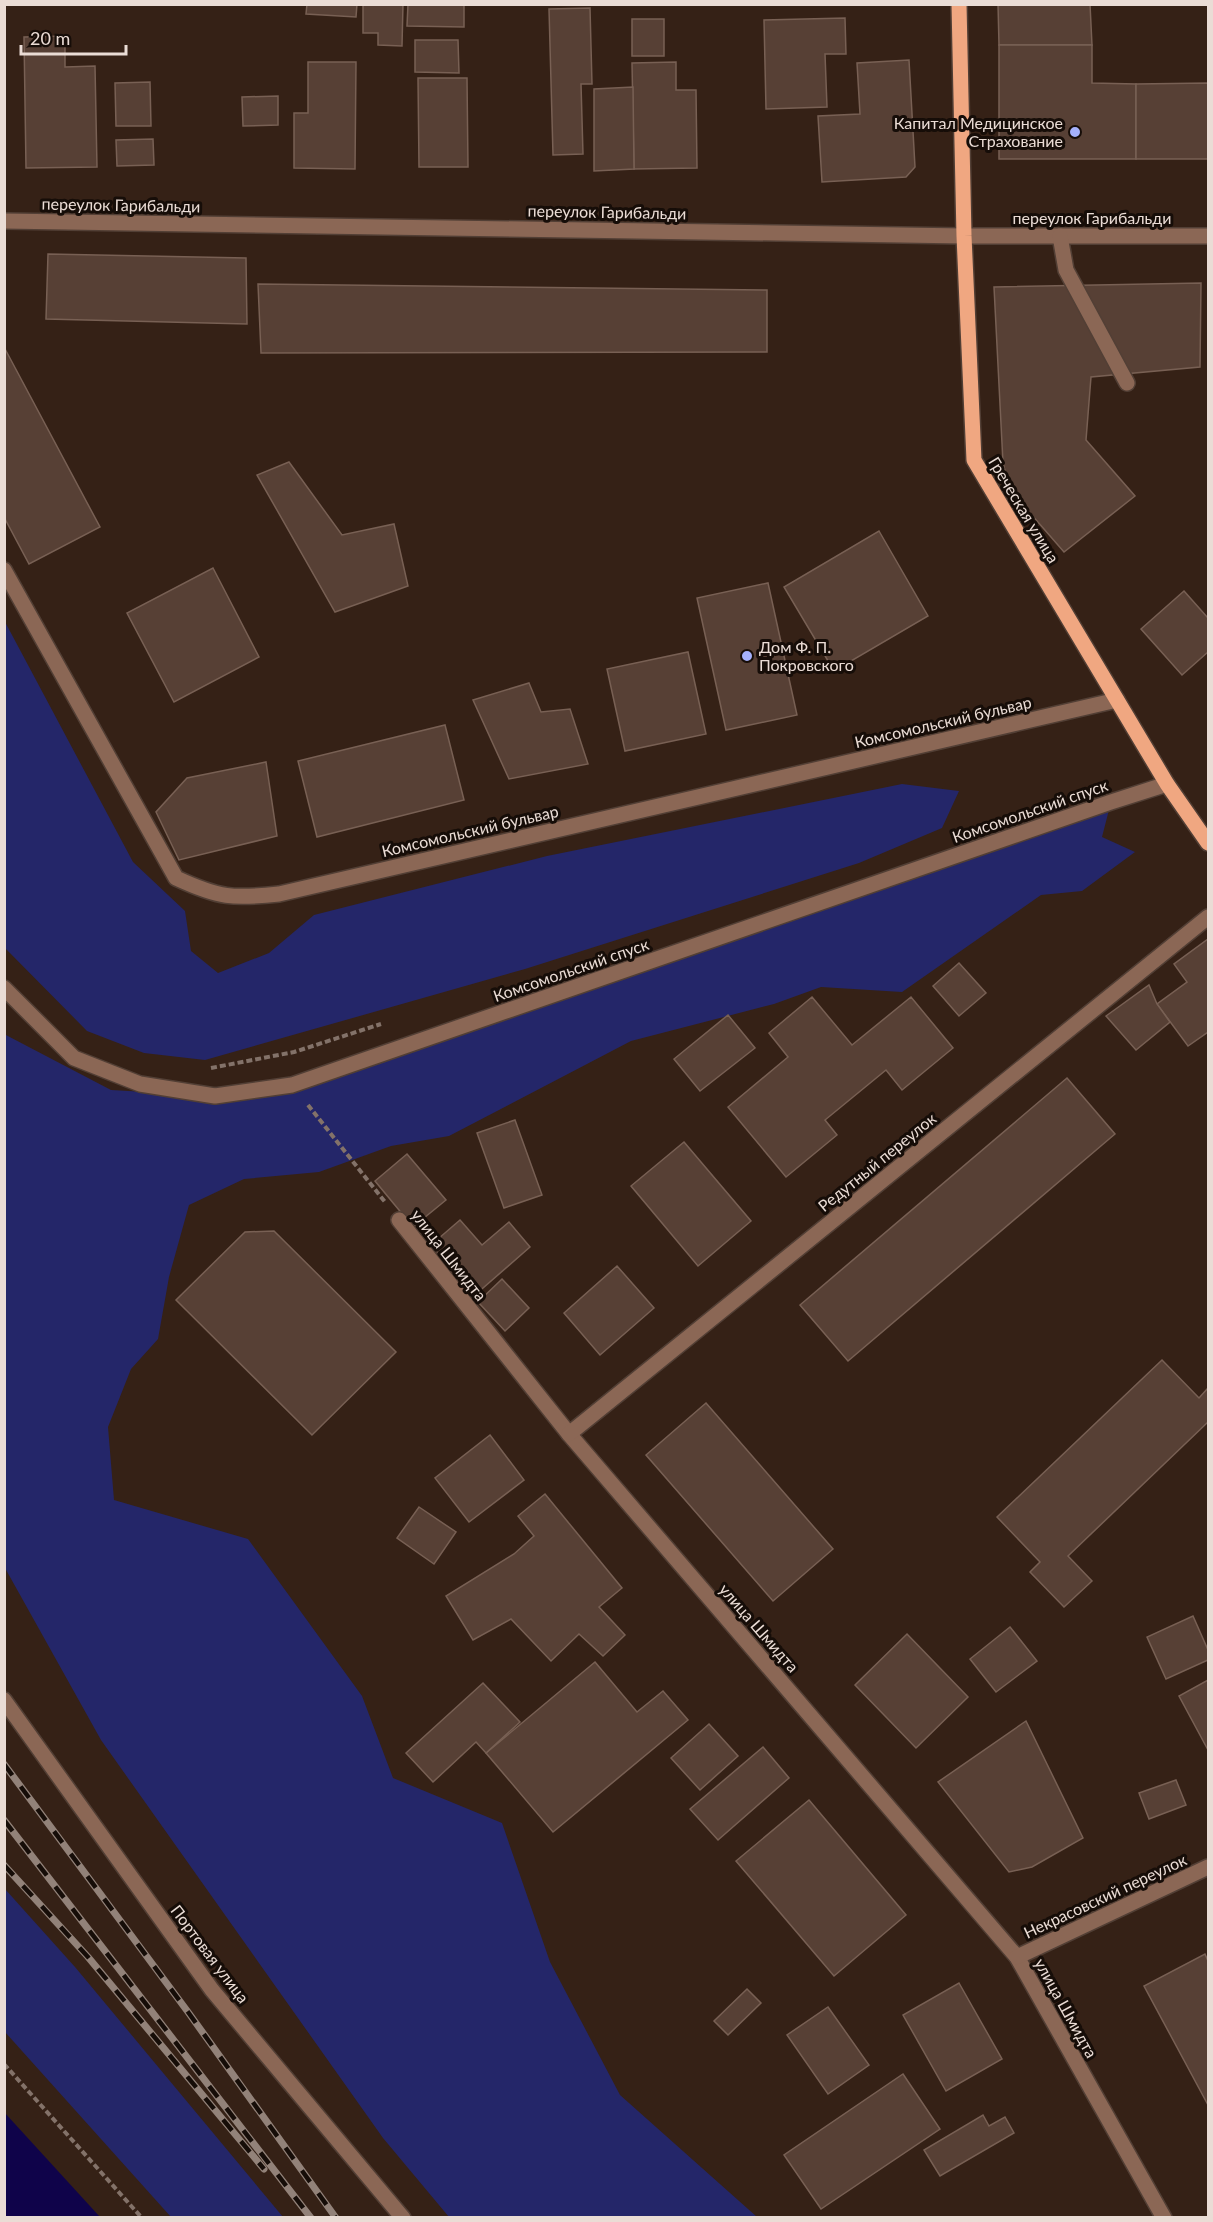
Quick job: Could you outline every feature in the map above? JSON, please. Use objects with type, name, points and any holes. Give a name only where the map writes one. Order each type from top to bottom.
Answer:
[{"type":"main road","name":"Греческая улица","points":[[959,4],[964,236],[974,460],[1167,784],[1209,843]]},
{"type":"street","name":"переулок Гарибальди","points":[[4,222],[964,236],[1209,236]]},
{"type":"street","points":[[1060,236],[1066,270],[1127,382]]},
{"type":"street","name":"Комсомольский бульвар","points":[[4,570],[176,878],[210,894],[238,899],[279,894],[1117,700]]},
{"type":"street","name":"Комсомольский спуск","points":[[4,988],[74,1058],[140,1084],[215,1096],[292,1085],[1167,784]]},
{"type":"street","name":"Редутный переулок","points":[[568,1434],[1209,917]]},
{"type":"street","name":"улица Шмидта","points":[[399,1220],[568,1434],[1017,1957],[1164,2217]]},
{"type":"street","name":"Портовая улица","points":[[4,1700],[212,1990],[403,2217]]},
{"type":"street","name":"Некрасовский переулок","points":[[1017,1957],[1209,1867]]},
{"type":"path","points":[[202,1070],[294,1052],[385,1023]]},
{"type":"path","name":"улица Шмидта","points":[[292,1085],[399,1220]]},
{"type":"path","points":[[4,2064],[142,2217]]},
{"type":"shaded area","points":[[4,620],[133,862],[185,911],[191,951],[218,973],[269,953],[314,915],[547,856],[902,784],[959,791],[942,828],[859,863],[525,969],[205,1060],[144,1053],[87,1031],[5,948]]},
{"type":"shaded area","points":[[1111,802],[1102,837],[1135,852],[1082,891],[1041,895],[902,992],[821,987],[774,1004],[631,1041],[449,1136],[391,1146],[319,1172],[244,1179],[189,1205],[169,1277],[158,1339],[131,1369],[108,1427],[114,1500],[248,1539],[362,1696],[393,1778],[502,1823],[550,1962],[620,2095],[757,2217],[449,2217],[383,2138],[101,1740],[5,1568],[4,1034],[111,1090],[215,1096],[292,1085]]},
{"type":"shaded area","points":[[5,1889],[75,1967],[283,2217],[171,2217],[5,2032]]},
{"type":"shaded area","points":[[4,2112],[100,2217],[5,2217]]},
{"type":"building","points":[[307,4],[357,4],[356,17],[306,14]]},
{"type":"building","points":[[363,4],[403,4],[402,46],[378,45],[378,33],[363,33]]},
{"type":"building","points":[[408,4],[464,4],[464,27],[407,26]]},
{"type":"building","points":[[998,4],[1090,4],[1092,45],[999,45]]},
{"type":"building","points":[[590,8],[592,84],[581,84],[583,154],[553,155],[549,9]]},
{"type":"building","points":[[845,18],[846,54],[825,54],[827,107],[766,109],[764,20]]},
{"type":"building","points":[[632,19],[664,19],[664,56],[632,56]]},
{"type":"building","points":[[65,36],[65,67],[95,66],[97,167],[26,168],[24,37]]},
{"type":"building","points":[[415,40],[458,40],[459,73],[415,72]]},
{"type":"building","points":[[999,45],[1092,45],[1092,83],[1136,84],[1136,159],[999,159]]},
{"type":"building","points":[[909,60],[915,167],[906,177],[822,182],[818,116],[860,114],[857,63]]},
{"type":"building","points":[[308,62],[356,62],[355,169],[294,168],[294,113],[308,113]]},
{"type":"building","points":[[676,62],[676,90],[696,90],[697,168],[634,169],[632,63]]},
{"type":"building","points":[[418,78],[467,78],[468,167],[419,167]]},
{"type":"building","points":[[150,82],[151,126],[116,126],[115,83]]},
{"type":"building","points":[[1208,83],[1208,159],[1136,159],[1136,84]]},
{"type":"building","points":[[633,87],[634,169],[594,171],[594,89]]},
{"type":"building","points":[[278,96],[278,125],[243,126],[242,97]]},
{"type":"building","points":[[153,139],[154,165],[117,166],[116,140]]},
{"type":"building","points":[[48,254],[246,258],[247,324],[46,319]]},
{"type":"building","points":[[1201,283],[1200,367],[1091,377],[1086,440],[1135,496],[1064,552],[1010,490],[1003,463],[994,287]]},
{"type":"building","points":[[258,284],[767,290],[767,352],[261,353]]},
{"type":"building","points":[[4,347],[100,527],[29,564],[4,517]]},
{"type":"building","points":[[289,462],[342,535],[394,524],[408,586],[335,612],[257,475]]},
{"type":"building","points":[[879,531],[928,616],[834,671],[784,587]]},
{"type":"building","points":[[213,568],[259,657],[174,702],[127,613]]},
{"type":"building","name":"Дом Ф. П. Покровского","points":[[768,583],[797,715],[726,730],[697,598]]},
{"type":"building","points":[[1184,591],[1208,618],[1208,652],[1182,675],[1141,629]]},
{"type":"building","points":[[688,652],[706,734],[625,751],[607,669]]},
{"type":"building","points":[[529,683],[541,712],[570,709],[588,764],[509,779],[473,700]]},
{"type":"building","points":[[445,725],[464,800],[317,837],[298,761]]},
{"type":"building","points":[[266,762],[277,836],[179,860],[156,812],[187,778]]},
{"type":"building","points":[[1208,939],[1208,1032],[1188,1046],[1157,1004],[1187,982],[1174,964]]},
{"type":"building","points":[[959,963],[986,993],[959,1016],[933,986]]},
{"type":"building","points":[[1149,985],[1157,1004],[1170,1022],[1136,1050],[1106,1016]]},
{"type":"building","points":[[812,997],[852,1045],[911,997],[953,1048],[902,1090],[886,1070],[825,1120],[837,1135],[786,1177],[728,1107],[788,1057],[769,1033]]},
{"type":"building","points":[[728,1015],[755,1048],[700,1091],[674,1059]]},
{"type":"building","points":[[1067,1078],[1115,1134],[848,1361],[800,1305]]},
{"type":"building","points":[[515,1120],[542,1195],[504,1208],[477,1133]]},
{"type":"building","points":[[684,1142],[751,1221],[698,1266],[631,1186]]},
{"type":"building","points":[[407,1154],[446,1200],[413,1227],[375,1181]]},
{"type":"building","points":[[460,1220],[482,1245],[509,1222],[530,1247],[475,1295],[431,1245]]},
{"type":"building","points":[[274,1231],[396,1352],[312,1435],[176,1300],[245,1232]]},
{"type":"building","points":[[617,1266],[654,1308],[600,1355],[564,1313]]},
{"type":"building","points":[[502,1279],[529,1308],[505,1331],[478,1302]]},
{"type":"building","points":[[1162,1360],[1199,1398],[1208,1388],[1208,1422],[1068,1556],[1092,1581],[1064,1607],[1030,1572],[1040,1562],[997,1517]]},
{"type":"building","points":[[706,1403],[833,1549],[773,1601],[646,1455]]},
{"type":"building","points":[[490,1435],[524,1480],[469,1522],[435,1478]]},
{"type":"building","points":[[545,1494],[622,1588],[599,1607],[625,1635],[603,1656],[579,1634],[551,1661],[511,1619],[473,1640],[446,1596],[514,1554],[534,1536],[518,1516]]},
{"type":"building","points":[[419,1507],[456,1532],[434,1564],[397,1538]]},
{"type":"building","points":[[1193,1616],[1208,1650],[1208,1660],[1166,1679],[1147,1637]]},
{"type":"building","points":[[1010,1627],[1037,1661],[996,1692],[970,1659]]},
{"type":"building","points":[[907,1634],[968,1697],[916,1748],[855,1685]]},
{"type":"building","points":[[595,1662],[637,1712],[663,1691],[688,1720],[553,1832],[486,1753]]},
{"type":"building","points":[[1208,1680],[1208,1750],[1179,1696]]},
{"type":"building","points":[[483,1683],[520,1722],[486,1753],[476,1742],[433,1782],[406,1753]]},
{"type":"building","points":[[1026,1721],[1083,1838],[1032,1867],[1009,1872],[938,1782]]},
{"type":"building","points":[[709,1724],[738,1756],[700,1790],[671,1758]]},
{"type":"building","points":[[763,1747],[789,1778],[718,1840],[690,1809]]},
{"type":"building","points":[[1176,1780],[1186,1805],[1149,1819],[1139,1793]]},
{"type":"building","points":[[809,1800],[906,1915],[834,1976],[736,1861]]},
{"type":"building","points":[[1205,1954],[1208,1961],[1208,2105],[1144,1986]]},
{"type":"building","points":[[959,1983],[1002,2059],[946,2091],[903,2015]]},
{"type":"building","points":[[747,1989],[761,2003],[728,2035],[714,2021]]},
{"type":"building","points":[[828,2007],[869,2065],[828,2094],[787,2035]]},
{"type":"building","points":[[903,2074],[940,2129],[821,2209],[784,2155]]},
{"type":"building","points":[[983,2115],[989,2126],[1005,2117],[1014,2133],[940,2176],[924,2150]]},
{"type":"railway","points":[[4,1764],[188,2012],[336,2218]]},
{"type":"railway","points":[[4,1820],[311,2218]]},
{"type":"railway","points":[[4,1865],[88,1957],[264,2169]]},
{"type":"place","name":"Капитал Медицинское Страхование","points":[[1075,132]]},
{"type":"place","name":"Дом Ф. П. Покровского","points":[[747,656]]}]
